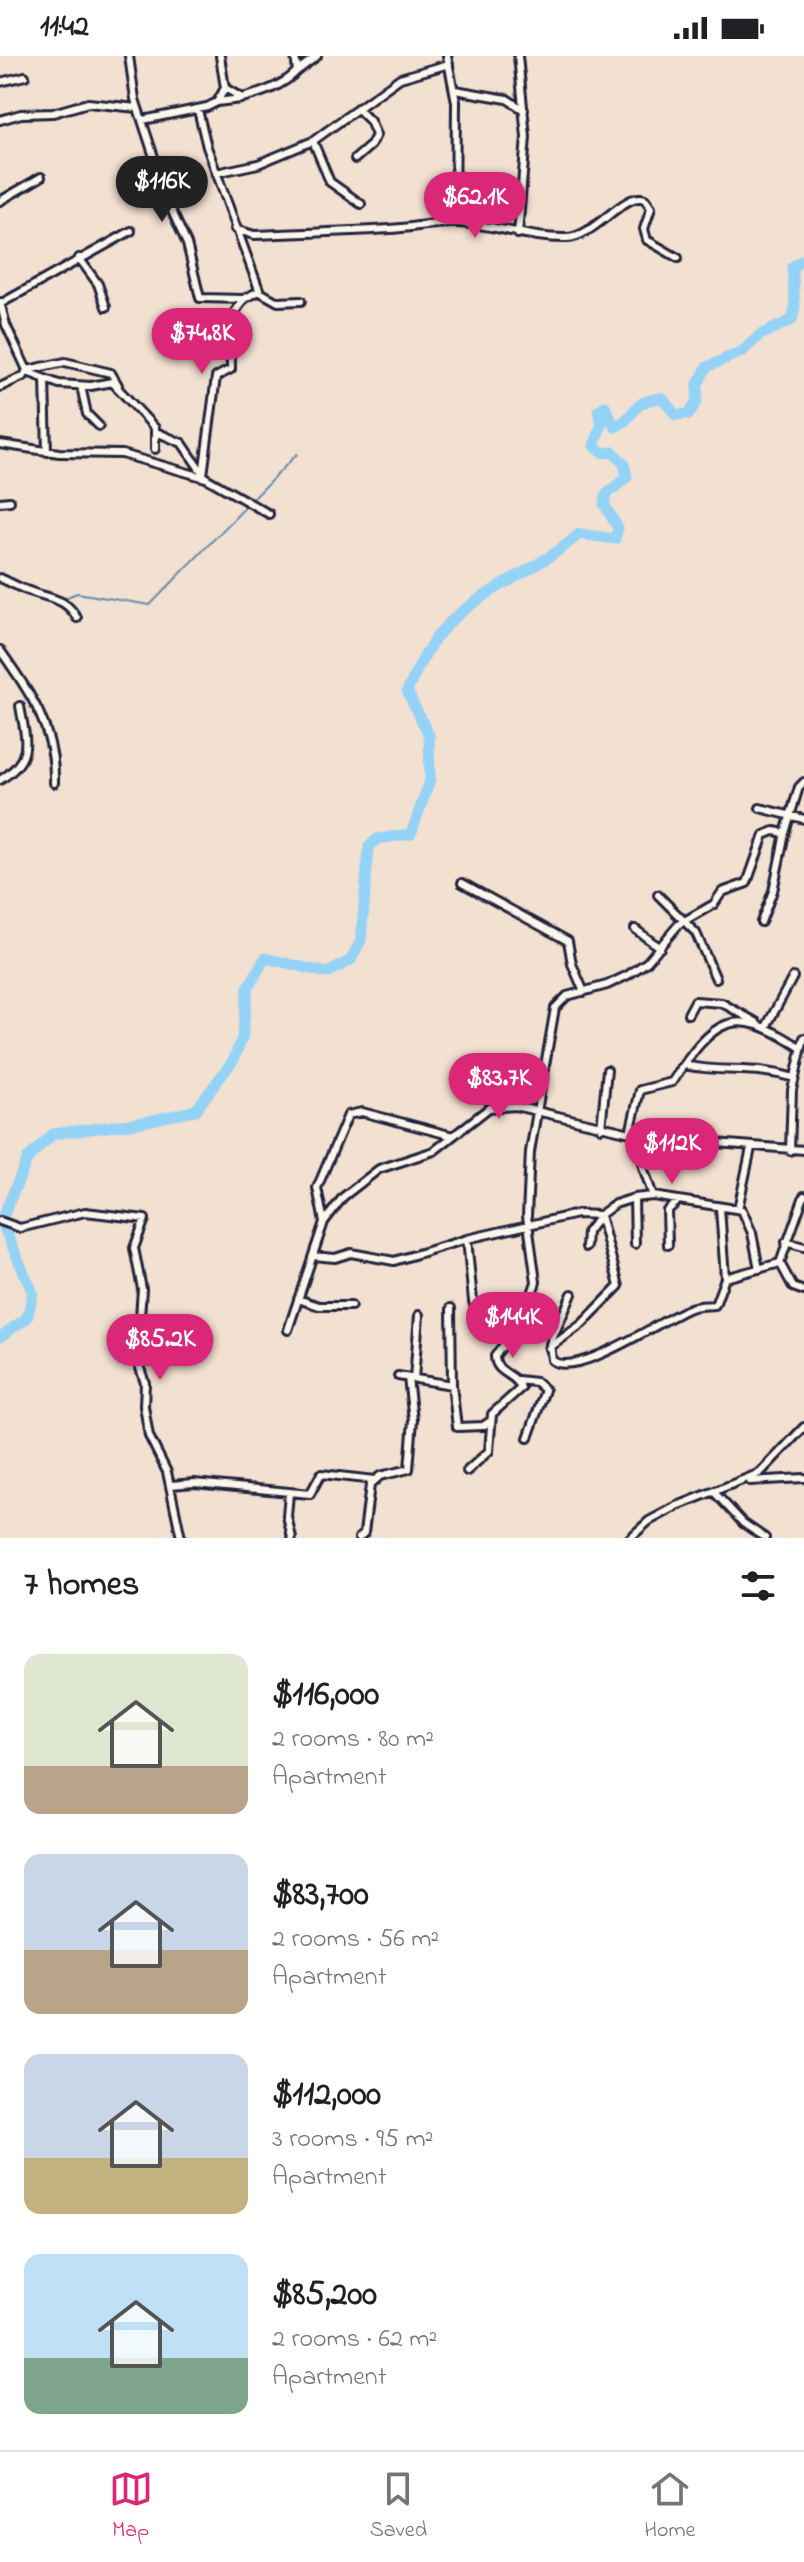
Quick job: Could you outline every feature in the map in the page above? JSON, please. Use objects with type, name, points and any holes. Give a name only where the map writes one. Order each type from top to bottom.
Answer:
[{"type":"street","points":[[129,56],[138,108],[171,209],[187,244],[200,298],[244,299]]},
{"type":"street","points":[[217,102],[225,88],[220,56]]},
{"type":"street","points":[[295,56],[297,71]]},
{"type":"street","points":[[143,120],[263,93],[317,56]]},
{"type":"street","points":[[447,56],[455,90],[455,222]]},
{"type":"street","points":[[518,56],[524,110],[525,166],[518,234]]},
{"type":"street","points":[[216,173],[245,169],[313,141],[400,78],[449,64]]},
{"type":"street","points":[[0,82],[25,76]]},
{"type":"street","points":[[225,88],[242,98]]},
{"type":"street","points":[[455,90],[507,99],[524,110]]},
{"type":"street","points":[[0,120],[21,114],[53,113],[88,103],[138,108]]},
{"type":"street","points":[[355,159],[371,145],[376,135],[370,121],[357,108]]},
{"type":"street","points":[[198,110],[216,173],[259,291],[278,302],[301,301]]},
{"type":"street","points":[[313,141],[330,182],[361,204]]},
{"type":"street","points":[[0,201],[41,177]]},
{"type":"street","points":[[235,229],[254,235],[389,229],[455,222],[538,238],[577,237],[611,216],[622,203],[642,197],[651,208],[644,229],[647,240],[678,258]]},
{"type":"street","points":[[120,389],[107,380],[81,386],[45,379],[27,371],[0,303],[131,231]]},
{"type":"street","points":[[79,258],[98,284],[106,307]]},
{"type":"street","points":[[231,316],[244,299],[259,291]]},
{"type":"street","points":[[205,476],[216,377],[231,369],[231,316],[227,305],[221,300]]},
{"type":"street","points":[[0,387],[27,371],[65,362],[111,373],[120,389],[156,432],[182,443],[205,476]]},
{"type":"street","points":[[45,379],[47,452]]},
{"type":"street","points":[[81,386],[87,414],[99,426]]},
{"type":"street","points":[[155,449],[156,432]]},
{"type":"street","points":[[0,444],[47,452],[122,454],[205,476],[269,514]]},
{"type":"street","points":[[0,502],[10,501]]},
{"type":"street","points":[[0,578],[30,592],[61,600],[77,618]]},
{"type":"street","points":[[0,650],[44,720],[53,750],[54,783]]},
{"type":"street","points":[[0,780],[16,770],[24,757],[20,706]]},
{"type":"street","points":[[761,922],[773,891],[785,833],[799,787],[804,782]]},
{"type":"street","points":[[760,808],[804,819]]},
{"type":"street","points":[[528,1438],[545,1390],[536,1382],[518,1380],[495,1361],[500,1346],[520,1324],[531,1302],[537,1272],[528,1227],[530,1152],[539,1114],[552,1013],[562,999],[628,975],[660,948],[685,920],[714,904],[722,892],[747,883],[764,835],[774,831],[785,833]]},
{"type":"street","points":[[462,883],[568,941],[572,964],[584,992]]},
{"type":"street","points":[[658,895],[685,920],[700,941],[716,979]]},
{"type":"street","points":[[635,929],[660,948]]},
{"type":"street","points":[[764,1027],[793,977]]},
{"type":"street","points":[[688,1014],[695,1001],[715,1001],[801,1048]]},
{"type":"street","points":[[630,1133],[640,1090],[672,1082],[703,1038],[722,1024],[764,1027]]},
{"type":"street","points":[[790,1151],[789,1117],[804,1038]]},
{"type":"street","points":[[684,1065],[711,1071],[756,1068],[795,1078]]},
{"type":"street","points":[[601,1128],[607,1070]]},
{"type":"street","points":[[288,1330],[324,1222],[343,1197],[379,1169],[434,1151],[485,1110],[496,1106],[515,1106],[642,1136],[751,1148],[804,1150]]},
{"type":"street","points":[[324,1222],[317,1188],[348,1115],[362,1112],[453,1136]]},
{"type":"street","points":[[642,1136],[643,1167],[653,1196]]},
{"type":"street","points":[[738,1209],[751,1148]]},
{"type":"street","points":[[586,1247],[587,1232],[600,1215],[615,1204],[653,1196],[676,1203],[738,1209],[747,1215],[759,1269]]},
{"type":"street","points":[[804,1196],[780,1263],[793,1287],[804,1291]]},
{"type":"street","points":[[634,1198],[635,1244]]},
{"type":"street","points":[[668,1245],[667,1211],[676,1203]]},
{"type":"street","points":[[572,1294],[549,1348],[556,1364],[577,1363],[647,1334],[687,1310],[715,1305],[725,1278],[720,1208]]},
{"type":"street","points":[[0,1221],[20,1228],[85,1212],[145,1219],[134,1248],[142,1289],[137,1359],[145,1383],[144,1406],[149,1436],[171,1485],[181,1538]]},
{"type":"street","points":[[313,1256],[335,1258],[351,1253],[394,1261],[467,1239],[577,1214],[600,1215]]},
{"type":"street","points":[[549,1348],[582,1324],[619,1286],[600,1215]]},
{"type":"street","points":[[467,1239],[473,1301],[480,1325]]},
{"type":"street","points":[[786,1242],[804,1247]]},
{"type":"street","points":[[725,1278],[780,1263]]},
{"type":"street","points":[[298,1299],[319,1306],[351,1306]]},
{"type":"street","points":[[451,1308],[452,1385],[457,1427],[483,1426],[489,1422]]},
{"type":"street","points":[[171,1485],[207,1484],[289,1493],[314,1492],[321,1474],[375,1480],[409,1469],[413,1420],[411,1378],[419,1315]]},
{"type":"street","points":[[398,1376],[452,1385]]},
{"type":"street","points":[[467,1471],[489,1451],[489,1422],[495,1409],[520,1390],[518,1380]]},
{"type":"street","points":[[630,1538],[649,1521],[677,1506],[760,1473],[804,1427]]},
{"type":"street","points":[[735,1484],[772,1477],[804,1478]]},
{"type":"street","points":[[359,1538],[364,1533],[370,1485],[375,1480]]},
{"type":"street","points":[[714,1492],[743,1523],[765,1538]]},
{"type":"street","points":[[289,1493],[287,1516],[292,1538]]},
{"type":"waterway","points":[[0,1337],[27,1318],[33,1293],[1,1221],[28,1158],[53,1134],[144,1122],[196,1110],[234,1059],[242,1038],[248,988],[265,958],[327,973],[351,960],[361,940],[369,847],[377,839],[411,834],[430,780],[429,735],[407,691],[430,646],[464,610],[548,558],[579,534],[615,539],[618,528],[604,504],[607,494],[627,477],[624,464],[613,452],[604,453],[594,446],[602,423],[598,411],[605,406],[615,427],[638,406],[662,398],[676,415],[689,414],[697,401],[698,384],[707,367],[743,351],[760,335],[792,320],[795,307],[792,267],[804,259]]},
{"type":"waterway","points":[[60,600],[77,593],[150,605],[297,454]]}]
